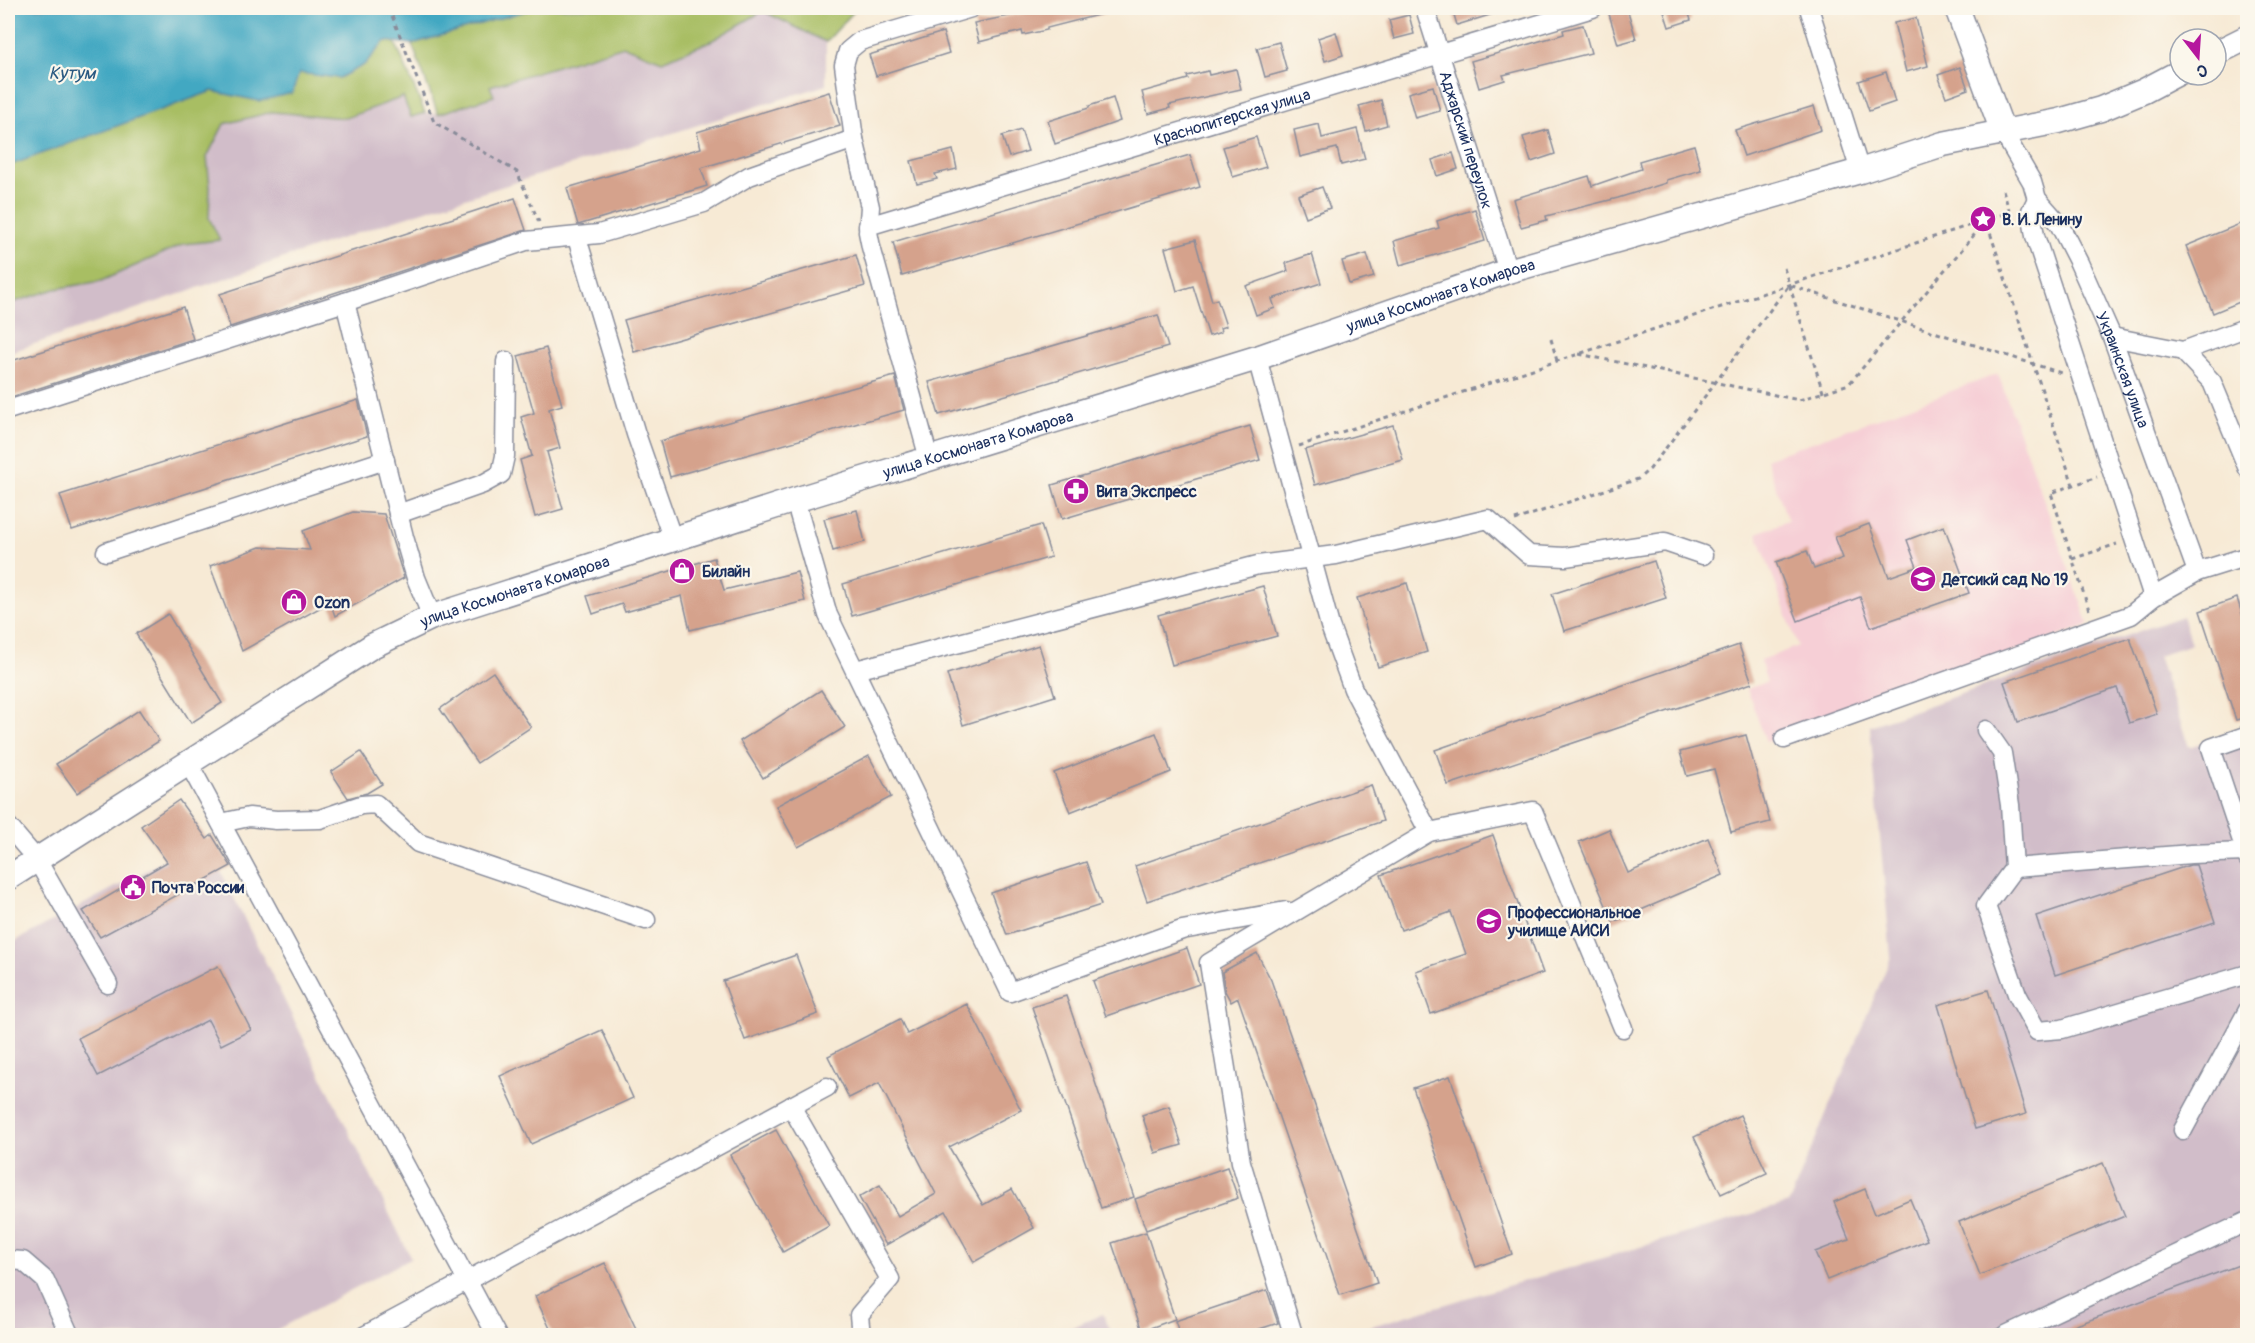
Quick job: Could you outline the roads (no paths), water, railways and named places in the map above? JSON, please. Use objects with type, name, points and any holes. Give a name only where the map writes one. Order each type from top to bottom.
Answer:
[{"type":"main road","points":[[1957,8],[2003,132]]},
{"type":"main road","points":[[2228,47],[2247,37]]},
{"type":"main road","name":"улица Космонавта Комарова","points":[[8,878],[372,646],[432,617],[795,500],[1257,358],[1508,271],[1860,171],[1944,144],[2059,121],[2101,110],[2168,78]]},
{"type":"street","points":[[929,459],[871,247],[868,226],[870,207],[854,139],[844,65],[848,51],[860,41],[970,8]]},
{"type":"street","name":"Аджарский переулок","points":[[1425,8],[1508,271]]},
{"type":"street","name":"Краснопитерская улица","points":[[868,226],[1593,8]]},
{"type":"street","points":[[1809,8],[1860,171]]},
{"type":"street","name":"Украинская улица","points":[[2003,132],[2032,182],[2037,199],[2059,224],[2112,337],[2198,572]]},
{"type":"street","points":[[8,410],[345,302],[526,241],[578,238],[599,234],[704,203],[749,176],[854,139]]},
{"type":"street","points":[[2037,199],[2031,211],[2035,236],[2153,597]]},
{"type":"street","points":[[578,238],[636,434],[673,540]]},
{"type":"street","points":[[345,302],[398,514],[416,578],[432,617]]},
{"type":"street","points":[[2112,337],[2183,351],[2247,327]]},
{"type":"street","points":[[2183,351],[2212,382],[2247,469]]},
{"type":"street","points":[[1257,358],[1329,627],[1353,689],[1429,832]]},
{"type":"street","points":[[398,514],[483,484],[501,474],[505,456],[506,361]]},
{"type":"street","points":[[106,552],[385,460]]},
{"type":"street","points":[[795,500],[828,615],[1010,992],[1182,930],[1300,909]]},
{"type":"street","points":[[856,670],[1258,565],[1365,549],[1488,519],[1529,555],[1565,557],[1665,542],[1703,555]]},
{"type":"street","points":[[1784,739],[2131,615],[2153,597],[2198,572],[2247,556]]},
{"type":"street","points":[[1986,730],[2002,753],[2010,805],[2014,868],[1986,906],[2017,994],[2037,1030],[2062,1029],[2247,974]]},
{"type":"street","points":[[2014,868],[2191,854],[2246,855],[2211,748],[2247,735]]},
{"type":"street","points":[[189,764],[497,1335]]},
{"type":"street","points":[[221,823],[249,817],[276,820],[320,819],[361,805],[376,804],[418,843],[646,920]]},
{"type":"street","points":[[1293,1334],[1241,1162],[1209,963],[1429,832],[1533,811],[1623,1028]]},
{"type":"street","points":[[8,826],[36,860],[108,984]]},
{"type":"street","points":[[2183,1130],[2247,1010]]},
{"type":"street","points":[[364,1335],[826,1087]]},
{"type":"street","points":[[791,1106],[890,1278],[859,1315],[861,1335]]},
{"type":"street","points":[[2004,1335],[2247,1221]]},
{"type":"street","points":[[8,1260],[23,1261],[45,1280],[70,1335]]},
{"type":"water","name":"Кутум","points":[[8,8],[535,8],[412,44],[385,41],[364,65],[339,78],[299,73],[292,93],[259,101],[212,91],[8,166]]},
{"type":"place","name":"В. И. Ленину","points":[[1983,219]]},
{"type":"place","name":"Вита Экспресс","points":[[1076,491]]},
{"type":"place","name":"Билайн","points":[[682,571]]},
{"type":"place","name":"Детсикй сад № 19","points":[[1923,579]]},
{"type":"place","name":"Ozon","points":[[294,602]]},
{"type":"place","name":"Почта России","points":[[133,887]]},
{"type":"place","name":"Профессиональное училище АИСИ","points":[[1489,921]]}]
